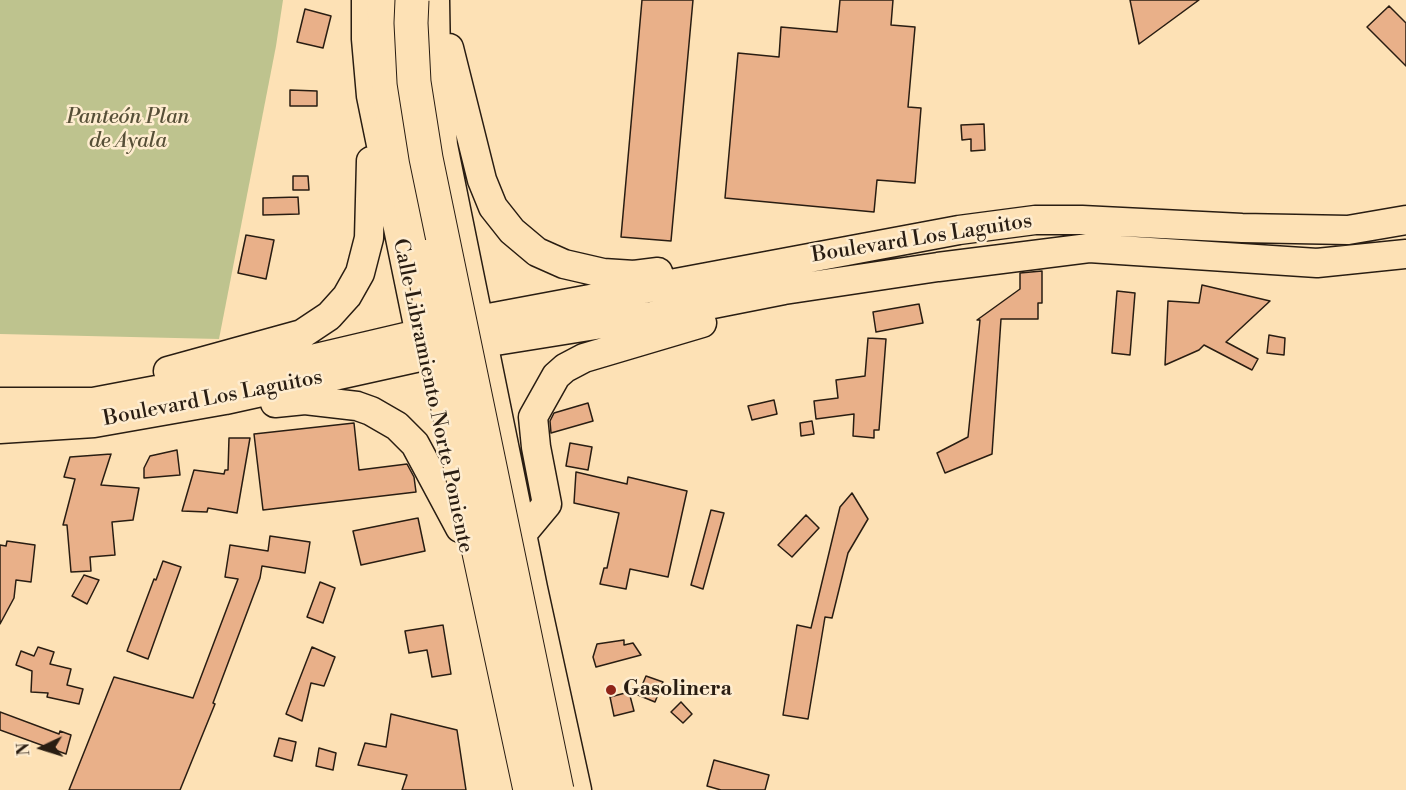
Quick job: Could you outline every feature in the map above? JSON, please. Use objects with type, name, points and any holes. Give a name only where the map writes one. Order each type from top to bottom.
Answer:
[{"type":"highway","name":"Calle Libramiento Norte Poniente","points":[[384,0],[386,61],[394,124],[422,256],[446,399],[530,790]]},
{"type":"highway","name":"Calle Libramiento Norte Poniente","points":[[412,0],[414,82],[426,158],[557,790]]},
{"type":"main road","name":"Calle Libramiento Norte Poniente","points":[[366,0],[366,39],[371,96],[515,790]]},
{"type":"main road","points":[[436,0],[445,26],[482,180],[493,207],[512,231],[537,252],[564,264],[603,273],[634,274],[763,261],[782,262]]},
{"type":"main road","points":[[436,0],[436,59],[443,145],[577,790]]},
{"type":"main road","points":[[93,412],[108,387],[302,334],[329,316],[347,296],[360,273],[369,238],[371,96]]},
{"type":"main road","name":"Boulevard Los Laguitos","points":[[0,429],[93,412],[225,400],[421,344],[782,262],[959,230],[1035,220],[1117,220],[1242,228],[1348,230],[1406,220]]},
{"type":"main road","name":"Boulevard Los Laguitos","points":[[480,331],[652,316],[784,290],[1089,248],[1317,263],[1406,254]]},
{"type":"main road","points":[[522,534],[547,504],[536,447],[533,417],[556,376],[565,368],[584,358],[772,302],[784,290]]},
{"type":"main road","points":[[0,402],[93,412],[125,431],[151,433],[275,404],[305,400],[357,406],[397,426],[415,444],[460,528]]},
{"type":"green space","name":"Panteón Plan de Ayala","points":[[0,0],[283,0],[219,339],[0,334]]},
{"type":"building","points":[[642,0],[693,0],[671,241],[621,237]]},
{"type":"building","points":[[840,0],[893,0],[891,25],[915,27],[908,107],[921,108],[915,183],[877,180],[874,212],[725,198],[738,53],[779,57],[781,27],[837,32]]},
{"type":"building","points":[[1130,0],[1199,0],[1139,44]]},
{"type":"building","points":[[1389,6],[1406,23],[1406,66],[1367,27]]},
{"type":"building","points":[[305,9],[331,16],[323,48],[297,42]]},
{"type":"building","points":[[290,90],[317,91],[317,106],[290,106]]},
{"type":"building","points":[[984,124],[985,150],[971,151],[971,139],[962,140],[961,125]]},
{"type":"building","points":[[293,176],[308,176],[309,190],[293,190]]},
{"type":"building","points":[[298,197],[299,214],[263,215],[263,198]]},
{"type":"building","points":[[246,235],[274,240],[266,279],[238,273]]},
{"type":"building","points":[[1042,271],[1042,303],[1038,303],[1038,319],[1001,319],[992,454],[945,473],[937,453],[968,437],[980,320],[977,320],[1020,289],[1020,273]]},
{"type":"building","points":[[1202,285],[1270,301],[1226,342],[1258,359],[1252,370],[1204,345],[1199,350],[1165,365],[1168,301],[1199,303]]},
{"type":"building","points":[[1117,291],[1135,293],[1130,355],[1112,353]]},
{"type":"building","points":[[919,304],[923,323],[876,332],[873,312]]},
{"type":"building","points":[[1269,335],[1285,338],[1284,355],[1267,353]]},
{"type":"building","points":[[868,338],[886,339],[879,430],[874,430],[874,438],[853,436],[854,414],[816,419],[814,401],[838,398],[836,380],[865,376]]},
{"type":"building","points":[[774,400],[777,414],[752,420],[748,406]]},
{"type":"building","points":[[588,403],[593,421],[551,433],[550,421],[554,413]]},
{"type":"building","points":[[812,421],[814,434],[801,436],[800,423]]},
{"type":"building","points":[[354,423],[359,470],[407,464],[414,477],[416,492],[263,510],[254,434]]},
{"type":"building","points":[[229,438],[250,438],[237,513],[208,508],[207,512],[182,511],[194,470],[224,474],[225,470],[228,470]]},
{"type":"building","points":[[570,443],[592,447],[588,470],[566,466]]},
{"type":"building","points":[[177,450],[180,475],[144,478],[144,468],[150,456]]},
{"type":"building","points":[[111,454],[101,485],[139,488],[133,520],[112,522],[115,555],[90,557],[91,571],[71,572],[67,525],[63,525],[75,479],[64,477],[70,457]]},
{"type":"building","points":[[576,472],[627,484],[628,477],[687,491],[668,577],[630,569],[626,589],[600,584],[604,568],[607,568],[619,513],[574,503]]},
{"type":"building","points":[[852,493],[868,519],[848,553],[832,618],[825,617],[808,719],[783,715],[797,625],[811,628],[840,507]]},
{"type":"building","points":[[711,510],[724,513],[703,589],[691,585]]},
{"type":"building","points":[[806,515],[819,528],[792,557],[778,545]]},
{"type":"building","points":[[418,518],[425,551],[361,565],[353,531]]},
{"type":"building","points":[[270,536],[310,542],[305,573],[262,566],[260,578],[213,703],[215,704],[180,790],[69,790],[114,677],[193,698],[238,579],[225,577],[230,545],[268,551]]},
{"type":"building","points":[[7,541],[35,545],[31,582],[16,580],[14,598],[0,624],[0,545],[6,546]]},
{"type":"building","points":[[163,561],[181,567],[148,659],[127,651]]},
{"type":"building","points":[[84,575],[99,580],[87,604],[72,596]]},
{"type":"building","points":[[320,582],[335,588],[323,623],[307,617]]},
{"type":"building","points":[[443,625],[451,674],[432,677],[427,650],[409,653],[405,631]]},
{"type":"building","points":[[624,640],[624,645],[633,643],[641,655],[596,667],[593,657],[597,644]]},
{"type":"building","points":[[38,647],[54,652],[50,664],[71,669],[67,685],[83,689],[79,704],[47,697],[48,693],[31,692],[32,671],[16,665],[21,651],[34,656]]},
{"type":"building","points":[[312,647],[335,657],[324,686],[311,683],[302,721],[286,714]]},
{"type":"building","points":[[646,676],[663,682],[655,702],[638,695]]},
{"type":"building","points":[[629,692],[634,711],[614,716],[610,697]]},
{"type":"building","points":[[681,702],[692,714],[683,723],[671,712]]},
{"type":"building","points":[[0,712],[59,734],[60,731],[71,735],[66,754],[0,730]]},
{"type":"building","points":[[391,714],[457,730],[466,790],[402,790],[407,775],[358,765],[365,743],[386,747]]},
{"type":"building","points":[[279,738],[296,742],[292,761],[274,756]]},
{"type":"building","points":[[319,748],[336,753],[333,770],[316,766]]},
{"type":"building","points":[[714,760],[769,775],[765,790],[721,790],[707,786]]},
{"type":"place","name":"Gasolinera","points":[[611,690]]}]
